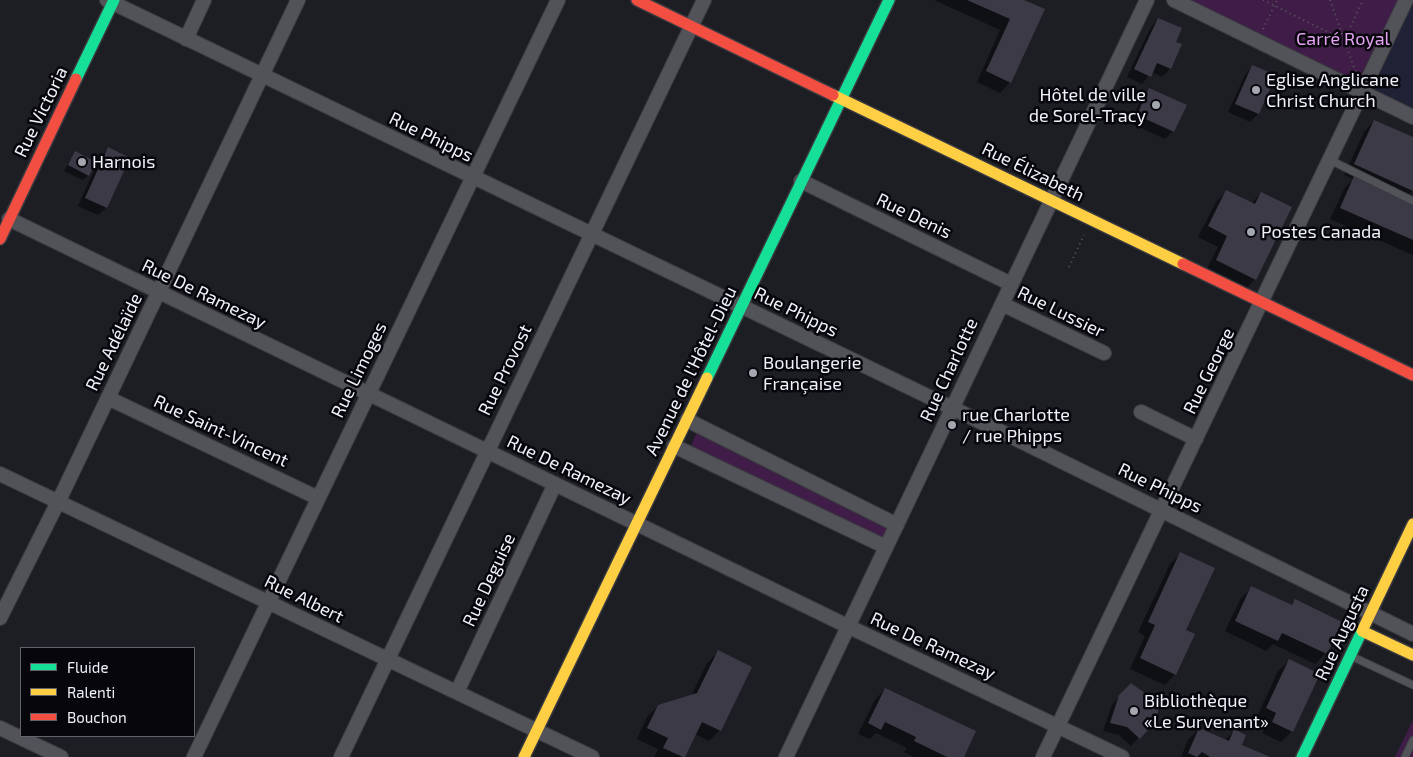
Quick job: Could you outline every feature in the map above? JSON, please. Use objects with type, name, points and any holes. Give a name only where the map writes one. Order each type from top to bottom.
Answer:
[{"type":"main road","name":"Rue Élizabeth","points":[[637,0],[1413,375]]},
{"type":"main road","name":"Avenue de l'Hôtel-Dieu","points":[[524,757],[800,181],[889,0]]},
{"type":"main road","name":"Rue Victoria","points":[[0,239],[5,217],[111,1]]},
{"type":"main road","name":"Rue Augusta","points":[[1302,757],[1413,524]]},
{"type":"main road","points":[[1362,631],[1413,655]]},
{"type":"street","points":[[186,38],[204,0]]},
{"type":"street","name":"Rue Adélaïde","points":[[0,618],[56,501],[63,492],[298,0]]},
{"type":"street","name":"Rue Limoges","points":[[194,757],[558,0]]},
{"type":"street","name":"Rue Provost","points":[[340,757],[704,0]]},
{"type":"street","name":"Rue Charlotte","points":[[786,757],[1147,0]]},
{"type":"street","points":[[1174,0],[1413,117]]},
{"type":"street","name":"Rue George","points":[[1043,757],[1406,0]]},
{"type":"street","name":"Rue Phipps","points":[[111,1],[262,76],[1163,510],[1413,634]]},
{"type":"street","name":"Rue Denis","points":[[800,181],[1011,284]]},
{"type":"street","name":"Rue De Ramezay","points":[[5,217],[158,293],[1122,757]]},
{"type":"street","name":"Rue Lussier","points":[[1002,304],[1104,353]]},
{"type":"street","name":"Rue Saint-Vincent","points":[[108,398],[318,498]]},
{"type":"street","points":[[1141,412],[1196,439]]},
{"type":"street","points":[[687,420],[897,525]]},
{"type":"street","points":[[674,446],[886,547]]},
{"type":"street","name":"Rue Albert","points":[[0,474],[592,757]]},
{"type":"street","name":"Rue Deguise","points":[[457,692],[555,484]]},
{"type":"street","points":[[0,728],[61,757]]},
{"type":"lane","points":[[1330,160],[1413,201]]},
{"type":"lane","points":[[1350,656],[1413,685]]},
{"type":"lane","points":[[1404,757],[1413,740]]},
{"type":"path","points":[[1263,0],[1344,40]]},
{"type":"path","points":[[1257,41],[1278,0]]},
{"type":"path","points":[[1330,0],[1356,74]]},
{"type":"path","points":[[1344,40],[1363,0]]},
{"type":"path","points":[[1069,267],[1091,219]]},
{"type":"shaded area","points":[[1405,0],[1413,0],[1413,117],[1361,91]]},
{"type":"green space","name":"Carré Royal","points":[[1174,0],[1404,0],[1361,91]]},
{"type":"green space","points":[[697,432],[901,522],[890,546],[690,448]]},
{"type":"green space","points":[[1413,720],[1413,757],[1395,757]]},
{"type":"building","points":[[967,0],[1024,0],[1045,9],[1011,83],[986,71],[1010,19]]},
{"type":"building","points":[[1158,18],[1182,28],[1176,42],[1182,44],[1171,69],[1157,63],[1151,77],[1134,69]]},
{"type":"building","name":"Eglise Anglicane Christ Church","points":[[1252,65],[1276,75],[1259,114],[1235,104]]},
{"type":"building","points":[[1149,88],[1187,105],[1174,132],[1137,115]]},
{"type":"building","points":[[1374,120],[1413,137],[1413,191],[1354,164]]},
{"type":"building","points":[[108,147],[130,158],[107,208],[85,198]]},
{"type":"building","points":[[75,151],[96,162],[89,176],[68,165]]},
{"type":"building","points":[[1354,176],[1413,205],[1413,240],[1340,208]]},
{"type":"building","points":[[1226,190],[1255,204],[1261,192],[1292,207],[1256,280],[1216,260],[1227,236],[1208,226]]},
{"type":"building","points":[[1180,552],[1215,568],[1186,630],[1195,634],[1176,675],[1140,658],[1155,625],[1148,622]]},
{"type":"building","points":[[1251,586],[1292,605],[1295,599],[1342,622],[1327,654],[1282,633],[1278,641],[1235,621]]},
{"type":"building","points":[[718,650],[752,667],[721,731],[702,722],[685,757],[683,757],[663,748],[668,738],[647,728],[658,705],[697,693]]},
{"type":"building","points":[[1289,659],[1320,674],[1293,732],[1272,722],[1276,713],[1266,708]]},
{"type":"building","points":[[1131,683],[1146,694],[1162,698],[1155,722],[1140,739],[1127,727],[1110,723],[1119,695]]},
{"type":"building","points":[[885,688],[976,731],[964,757],[947,757],[914,741],[916,737],[885,722],[881,730],[868,723]]},
{"type":"building","points":[[1199,728],[1229,741],[1234,729],[1246,735],[1242,745],[1270,757],[1210,757],[1202,752],[1197,757],[1188,753]]},
{"type":"traffic: fast","points":[[76,79],[114,0]]},
{"type":"traffic: fast","points":[[707,378],[889,0]]},
{"type":"traffic: fast","points":[[1302,757],[1362,631]]},
{"type":"traffic: slow","points":[[833,95],[1183,264]]},
{"type":"traffic: slow","points":[[524,757],[707,378]]},
{"type":"traffic: slow","points":[[1413,524],[1362,631],[1413,655]]},
{"type":"traffic: jam","points":[[637,0],[833,95]]},
{"type":"traffic: jam","points":[[0,239],[76,79]]},
{"type":"traffic: jam","points":[[1183,264],[1413,375]]},
{"type":"place","name":"Eglise Anglicane Christ Church","points":[[1256,90]]},
{"type":"place","name":"Hôtel de ville de Sorel-Tracy","points":[[1156,105]]},
{"type":"place","name":"Harnois","points":[[82,162]]},
{"type":"place","name":"Postes Canada","points":[[1251,232]]},
{"type":"place","name":"Boulangerie Française","points":[[753,373]]},
{"type":"place","name":"rue Charlotte / rue Phipps","points":[[952,425]]},
{"type":"place","name":"Bibliothèque «Le Survenant»","points":[[1134,711]]}]
